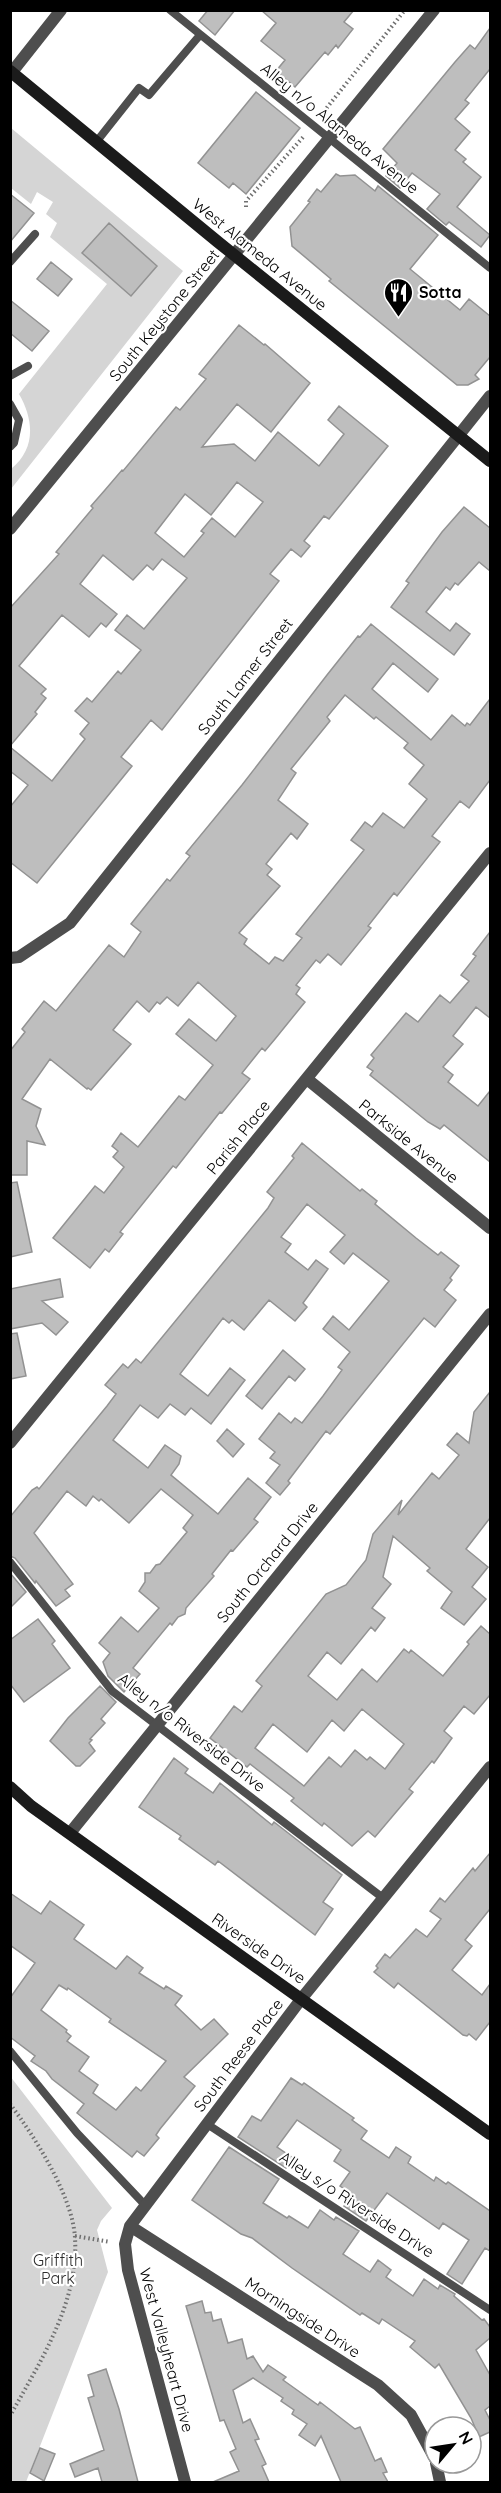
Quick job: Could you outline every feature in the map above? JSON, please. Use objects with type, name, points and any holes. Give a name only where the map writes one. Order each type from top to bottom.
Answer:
[{"type":"main road","name":"West Alameda Avenue","points":[[11,71],[234,255],[490,461]]},
{"type":"main road","name":"Riverside Drive","points":[[10,1787],[31,1806],[490,2134]]},
{"type":"street","points":[[11,71],[62,10]]},
{"type":"street","name":"South Keystone Street","points":[[10,529],[435,10]]},
{"type":"street","name":"South Lamer Street","points":[[10,958],[19,957],[70,923],[490,396]]},
{"type":"street","name":"Parish Place","points":[[10,1443],[490,853]]},
{"type":"street","name":"Parkside Avenue","points":[[306,1079],[490,1228]]},
{"type":"street","name":"South Orchard Drive","points":[[70,1833],[490,1314]]},
{"type":"street","name":"South Reese Place","points":[[130,2226],[302,1998],[490,1767]]},
{"type":"street","name":"West Valleyheart Drive","points":[[130,2226],[125,2244],[128,2270],[185,2482]]},
{"type":"street","name":"Morningside Drive","points":[[130,2226],[378,2385],[411,2415],[423,2438]]},
{"type":"lane","name":"Alley n/o Alameda Avenue","points":[[170,10],[490,268]]},
{"type":"lane","points":[[97,141],[139,88],[149,95],[200,34]]},
{"type":"lane","points":[[10,262],[35,234]]},
{"type":"lane","points":[[10,376],[28,366]]},
{"type":"lane","points":[[10,405],[19,420],[14,443],[10,447]]},
{"type":"lane","name":"Alley n/o Riverside Drive","points":[[10,1562],[106,1685],[384,1898]]},
{"type":"lane","points":[[10,2051],[77,2133],[145,2205]]},
{"type":"lane","name":"Alley s/o Riverside Drive","points":[[207,2124],[490,2310]]},
{"type":"path","points":[[246,207],[246,201],[314,125],[405,10]]},
{"type":"path","points":[[10,2104],[30,2130],[68,2202],[75,2236],[75,2259],[68,2296],[56,2328],[10,2416]]},
{"type":"path","points":[[75,2236],[125,2244]]},
{"type":"green space","points":[[11,128],[183,271],[11,489],[11,469],[25,452],[30,434],[28,414],[19,394],[107,284],[50,237],[57,223],[46,214],[53,202],[37,192],[31,204],[11,188]]},
{"type":"green space","name":"Griffith Park","points":[[10,2076],[112,2208],[97,2230],[108,2272],[26,2482],[10,2482]]},
{"type":"building","points":[[208,10],[235,10],[215,35],[199,21]]},
{"type":"building","points":[[261,10],[354,10],[344,22],[353,29],[338,48],[336,45],[328,55],[325,52],[295,87],[276,71],[285,60],[261,41],[276,23]]},
{"type":"building","points":[[490,28],[490,69],[465,100],[469,103],[455,119],[470,132],[455,150],[466,159],[463,162],[481,177],[457,207],[490,235],[481,247],[449,222],[446,225],[427,209],[440,194],[412,173],[400,188],[386,176],[397,163],[383,149],[470,45],[475,49]]},
{"type":"building","points":[[256,92],[300,128],[246,194],[233,183],[229,188],[198,163]]},
{"type":"building","points":[[336,174],[355,175],[375,191],[378,186],[438,235],[410,269],[460,310],[469,299],[490,316],[490,357],[475,375],[479,379],[468,385],[457,385],[329,281],[331,279],[292,246],[290,227],[310,202],[308,201],[317,189],[321,192]]},
{"type":"building","points":[[10,194],[34,213],[10,242]]},
{"type":"building","points":[[109,223],[157,266],[131,296],[82,253]]},
{"type":"building","points":[[51,262],[72,279],[58,296],[37,279]]},
{"type":"building","points":[[10,300],[49,331],[32,351],[10,333]]},
{"type":"building","points":[[239,325],[310,383],[271,432],[237,404],[202,447],[234,444],[255,461],[278,432],[319,466],[344,434],[328,420],[339,406],[388,446],[329,519],[324,516],[304,541],[310,546],[301,557],[291,549],[270,574],[279,581],[162,730],[151,720],[121,757],[132,766],[37,883],[10,862],[10,807],[28,785],[10,771],[10,747],[52,781],[85,739],[80,734],[89,723],[75,711],[87,698],[92,702],[118,671],[121,674],[141,650],[115,630],[127,615],[144,629],[187,578],[162,559],[153,570],[147,565],[133,580],[103,555],[80,584],[117,614],[106,627],[101,623],[89,637],[62,615],[19,666],[46,689],[41,694],[46,698],[35,712],[37,714],[10,746],[10,608],[59,554],[56,552],[93,508],[91,506],[176,407],[180,410],[206,379],[199,374]],"holes":[[[237,482],[263,502],[235,537],[212,518],[201,531],[204,533],[184,557],[155,533],[185,494],[211,515]]]},
{"type":"building","points":[[464,507],[490,528],[490,571],[479,562],[458,585],[455,583],[450,590],[446,587],[426,612],[450,631],[456,623],[470,634],[454,655],[391,607],[409,583],[406,581],[442,532]]},
{"type":"building","points":[[371,624],[438,679],[428,692],[393,663],[372,689],[431,740],[452,715],[465,726],[467,723],[470,725],[490,699],[490,780],[469,808],[460,801],[432,836],[440,842],[397,896],[394,893],[368,926],[371,928],[341,965],[328,954],[320,963],[316,960],[296,985],[300,988],[296,994],[305,1002],[265,1051],[262,1048],[242,1073],[250,1079],[222,1113],[220,1112],[176,1168],[173,1166],[120,1232],[123,1234],[109,1252],[105,1249],[90,1268],[53,1238],[95,1186],[104,1193],[124,1167],[113,1157],[118,1151],[112,1146],[121,1133],[138,1147],[179,1096],[185,1100],[213,1065],[176,1034],[189,1019],[216,1041],[236,1016],[198,982],[178,1006],[167,997],[160,1004],[157,1002],[149,1012],[137,1001],[113,1030],[131,1044],[91,1090],[50,1059],[22,1099],[41,1109],[36,1126],[45,1145],[27,1141],[27,1175],[10,1175],[10,1051],[25,1032],[22,1029],[44,1001],[56,1011],[109,945],[124,957],[141,932],[131,924],[167,879],[170,881],[190,856],[186,853],[358,636],[360,637]],"holes":[[[345,695],[374,719],[376,717],[408,743],[404,748],[424,765],[409,784],[427,799],[404,828],[383,813],[372,827],[365,822],[351,840],[364,850],[296,934],[302,938],[283,961],[275,957],[269,964],[244,944],[247,939],[239,933],[280,886],[267,875],[272,869],[266,864],[291,833],[297,839],[308,824],[278,800],[296,773],[291,769],[330,721],[327,717]]]},
{"type":"building","points":[[490,932],[490,1018],[476,1007],[453,1036],[463,1044],[443,1067],[453,1075],[448,1082],[478,1106],[490,1091],[490,1162],[444,1125],[440,1129],[428,1122],[370,1075],[373,1071],[367,1067],[374,1058],[371,1055],[406,1013],[418,1022],[440,995],[450,1003],[469,981],[461,975],[476,956],[473,954]]},
{"type":"building","points":[[302,1143],[360,1191],[362,1189],[377,1201],[375,1204],[416,1238],[438,1255],[441,1252],[459,1266],[444,1290],[456,1300],[435,1327],[424,1318],[330,1434],[326,1431],[280,1495],[266,1483],[280,1465],[270,1458],[275,1452],[259,1439],[279,1413],[291,1423],[295,1418],[302,1423],[342,1370],[338,1367],[350,1352],[323,1329],[333,1316],[349,1330],[389,1281],[353,1253],[344,1264],[330,1252],[345,1235],[307,1204],[281,1237],[291,1244],[285,1252],[308,1270],[316,1260],[328,1269],[303,1303],[307,1307],[295,1321],[269,1300],[244,1330],[232,1320],[229,1323],[223,1318],[180,1374],[208,1396],[230,1368],[245,1380],[211,1424],[191,1408],[185,1415],[170,1404],[158,1418],[140,1405],[113,1440],[148,1468],[165,1445],[181,1456],[179,1464],[171,1475],[218,1514],[248,1478],[271,1497],[254,1519],[258,1522],[233,1551],[231,1550],[212,1574],[214,1576],[186,1608],[185,1614],[178,1617],[172,1625],[170,1623],[133,1668],[140,1674],[124,1692],[108,1676],[103,1662],[110,1653],[99,1643],[121,1617],[138,1632],[159,1608],[139,1591],[145,1582],[145,1573],[150,1573],[156,1565],[160,1564],[187,1532],[183,1528],[193,1515],[161,1489],[129,1523],[101,1499],[99,1501],[93,1496],[86,1506],[67,1491],[34,1533],[73,1584],[65,1590],[70,1596],[56,1606],[15,1558],[10,1556],[10,1517],[32,1490],[37,1487],[39,1489],[116,1394],[105,1385],[123,1364],[128,1368],[136,1359],[141,1363],[268,1208],[274,1198],[267,1192],[294,1158],[292,1156]]},
{"type":"building","points":[[17,1182],[32,1252],[10,1257],[10,1183]]},
{"type":"building","points":[[60,1279],[63,1297],[42,1301],[68,1322],[56,1335],[42,1323],[10,1329],[10,1289]]},
{"type":"building","points":[[17,1333],[26,1376],[10,1379],[10,1334]]},
{"type":"building","points":[[283,1350],[305,1369],[295,1381],[289,1376],[262,1409],[246,1396]]},
{"type":"building","points":[[490,1392],[490,1518],[466,1549],[488,1567],[472,1587],[486,1599],[464,1625],[441,1608],[452,1592],[427,1571],[430,1568],[393,1536],[383,1577],[391,1584],[372,1608],[385,1618],[375,1631],[371,1627],[341,1664],[327,1652],[308,1676],[337,1700],[362,1669],[377,1682],[404,1649],[409,1653],[411,1650],[443,1676],[481,1626],[490,1634],[490,1695],[474,1714],[464,1706],[444,1731],[452,1738],[434,1763],[432,1761],[409,1789],[413,1792],[375,1837],[368,1831],[352,1846],[324,1823],[322,1826],[291,1801],[294,1798],[250,1764],[247,1767],[210,1738],[234,1706],[242,1712],[262,1686],[256,1681],[326,1594],[346,1585],[366,1560],[373,1534],[402,1500],[398,1515],[432,1473],[439,1479],[459,1455],[447,1445],[457,1433],[469,1443],[474,1412]],"holes":[[[362,1709],[404,1744],[385,1769],[370,1757],[367,1760],[355,1750],[341,1767],[329,1757],[304,1786],[255,1748],[273,1724],[307,1752],[332,1720],[344,1731]]]},
{"type":"building","points":[[227,1429],[244,1444],[233,1457],[217,1441]]},
{"type":"building","points":[[10,1573],[26,1592],[10,1608]]},
{"type":"building","points":[[38,1619],[55,1641],[52,1644],[70,1668],[24,1702],[10,1684],[10,1640]]},
{"type":"building","points":[[100,1686],[116,1702],[101,1719],[105,1723],[90,1739],[92,1740],[89,1743],[95,1751],[80,1766],[76,1766],[50,1741],[68,1718]]},
{"type":"building","points":[[174,1758],[188,1769],[185,1773],[213,1793],[220,1783],[272,1825],[274,1822],[342,1875],[323,1902],[333,1909],[315,1935],[218,1861],[215,1865],[179,1839],[181,1836],[139,1807]]},
{"type":"building","points":[[490,1853],[490,1909],[465,1940],[472,1946],[452,1970],[482,1995],[490,1984],[490,2022],[476,2040],[469,2034],[463,2035],[398,1983],[394,1988],[374,1972],[385,1954],[390,1958],[416,1929],[427,1937],[441,1919],[430,1911],[440,1898],[445,1902],[473,1868],[475,1871]]},
{"type":"building","points":[[10,1893],[41,1914],[50,1901],[84,1925],[74,1939],[116,1969],[127,1956],[143,1968],[139,1973],[164,1989],[166,1986],[182,1996],[175,2005],[201,2030],[214,2019],[228,2034],[184,2077],[195,2086],[160,2129],[156,2135],[159,2138],[144,2156],[137,2151],[132,2157],[77,2113],[84,2104],[31,2061],[35,2056],[10,2037],[10,1998],[35,1963],[10,1945]],"holes":[[[59,1985],[67,1990],[68,1988],[111,2019],[109,2022],[166,2061],[141,2091],[136,2087],[116,2110],[93,2093],[98,2085],[79,2071],[89,2057],[67,2041],[71,2036],[66,2032],[67,2030],[41,2010]]]},
{"type":"building","points":[[291,2078],[302,2085],[304,2083],[354,2118],[352,2120],[367,2131],[361,2139],[389,2158],[396,2147],[411,2157],[408,2163],[434,2181],[436,2177],[446,2184],[448,2182],[490,2211],[490,2251],[485,2248],[462,2284],[447,2274],[469,2240],[443,2223],[439,2229],[387,2193],[366,2221],[344,2206],[352,2194],[340,2186],[350,2172],[334,2161],[341,2150],[297,2120],[277,2147],[293,2158],[286,2168],[238,2137],[252,2116],[261,2121]]},
{"type":"building","points":[[229,2147],[279,2179],[263,2203],[308,2228],[320,2210],[334,2220],[336,2217],[359,2231],[343,2254],[370,2272],[378,2260],[391,2270],[386,2277],[413,2296],[424,2279],[438,2289],[440,2285],[455,2294],[454,2296],[482,2320],[484,2319],[490,2327],[490,2338],[476,2350],[490,2375],[490,2406],[485,2410],[490,2420],[490,2432],[483,2435],[483,2415],[469,2415],[439,2364],[435,2368],[410,2347],[415,2341],[382,2319],[379,2324],[362,2313],[360,2315],[252,2238],[241,2234],[192,2200]]},
{"type":"building","points":[[202,2301],[205,2313],[211,2312],[213,2321],[221,2319],[228,2343],[242,2339],[247,2359],[253,2356],[263,2372],[268,2365],[286,2377],[283,2380],[318,2405],[320,2402],[355,2429],[360,2427],[375,2461],[381,2458],[387,2472],[383,2473],[388,2482],[341,2482],[321,2436],[315,2446],[299,2435],[307,2424],[292,2414],[294,2410],[281,2401],[283,2398],[253,2378],[233,2390],[243,2423],[250,2419],[259,2439],[255,2440],[266,2464],[262,2466],[269,2482],[213,2482],[239,2471],[230,2452],[236,2449],[224,2420],[220,2421],[186,2306]]},
{"type":"building","points":[[106,2369],[138,2482],[102,2482],[98,2468],[75,2477],[70,2464],[104,2450],[88,2398],[94,2396],[88,2375]]},
{"type":"building","points":[[40,2448],[55,2454],[44,2481],[30,2473]]},
{"type":"place","name":"Sotta","points":[[398,318]]}]
